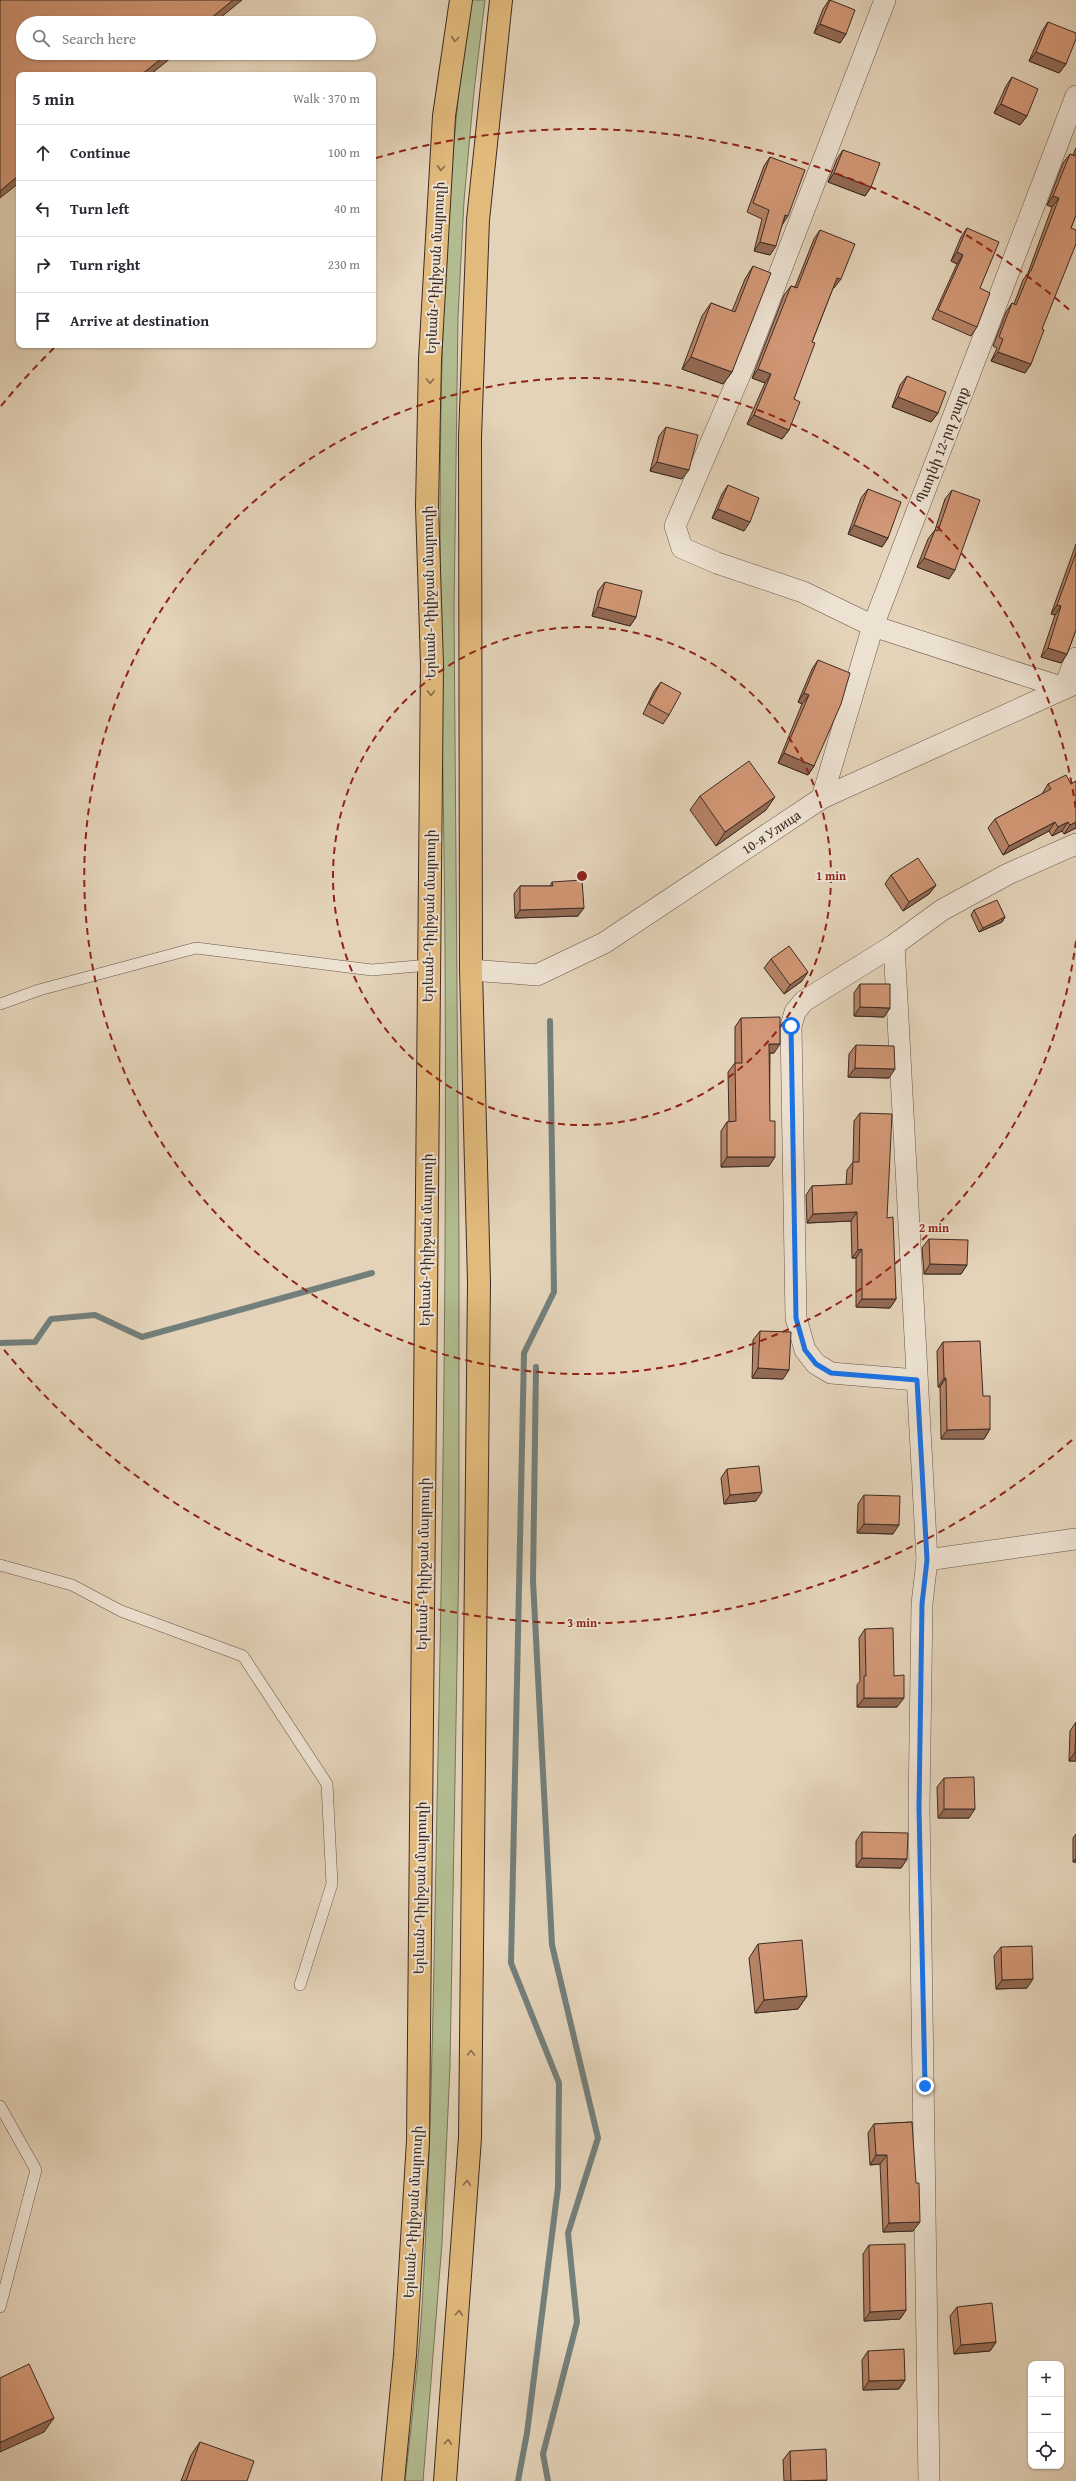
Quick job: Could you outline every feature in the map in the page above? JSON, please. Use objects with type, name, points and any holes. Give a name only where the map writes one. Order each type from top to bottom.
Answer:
[{"type":"highway","name":"Երևան-Դիլիջան մայրուղի","points":[[393,2481],[405,2356],[418,2141],[432,665],[427,506],[430,360],[444,116],[461,0]]},
{"type":"highway","points":[[445,2481],[470,2138],[479,1283],[471,970],[470,437],[478,220],[501,0]]},
{"type":"street","points":[[885,0],[745,363],[675,526],[682,548],[717,563],[803,592],[873,626],[1070,686],[1076,658]]},
{"type":"street","name":"Պտղնի 12-րդ շարք","points":[[822,798],[873,626],[1076,96]]},
{"type":"street","name":"10-я Улица","points":[[471,970],[536,975],[604,943],[822,798],[1070,686]]},
{"type":"street","points":[[917,1380],[831,1373],[816,1364],[805,1350],[796,1318],[791,1026],[795,1012],[804,1001],[894,945],[942,910],[1008,874],[1076,844]]},
{"type":"street","points":[[894,945],[927,1560],[922,1604],[919,1808],[929,2481]]},
{"type":"street","points":[[927,1560],[1076,1539]]},
{"type":"lane","points":[[0,1004],[39,990],[196,948],[372,970],[428,965]]},
{"type":"lane","points":[[0,1565],[72,1585],[121,1611],[243,1656],[327,1784],[332,1884],[300,1984]]},
{"type":"lane","points":[[0,2106],[36,2170],[0,2308]]},
{"type":"green space","points":[[470,0],[485,0],[474,91],[464,201],[458,317],[454,610],[459,1245],[459,1550],[450,2066],[442,2243],[423,2481],[405,2481],[419,2349],[427,2212],[441,1593],[445,1162],[445,947],[440,591],[442,354],[447,236],[456,118]]},
{"type":"building","points":[[0,0],[233,0],[214,16],[16,16],[16,60],[159,60],[145,72],[16,72],[16,178],[0,191]]},
{"type":"building","points":[[830,0],[855,10],[846,34],[820,24]]},
{"type":"building","points":[[1048,22],[1076,33],[1076,39],[1066,64],[1036,52]]},
{"type":"building","points":[[1012,77],[1038,89],[1027,116],[1001,104]]},
{"type":"building","points":[[843,150],[880,163],[871,187],[834,173]]},
{"type":"building","points":[[1070,154],[1076,155],[1076,215],[1071,228],[1076,230],[1076,244],[1042,329],[1044,330],[1031,364],[998,352],[1003,339],[999,337],[1012,303],[1016,305],[1031,271],[1059,198],[1053,196]]},
{"type":"building","points":[[770,157],[805,170],[788,216],[785,215],[776,246],[760,242],[769,210],[753,203]]},
{"type":"building","points":[[967,228],[999,242],[980,288],[990,293],[977,327],[938,310],[963,255],[957,252]]},
{"type":"building","points":[[820,230],[855,244],[841,279],[837,278],[812,342],[815,343],[794,399],[800,402],[789,430],[754,415],[771,374],[758,369],[791,286],[797,288]]},
{"type":"building","points":[[753,266],[771,273],[732,372],[691,357],[711,303],[735,312]]},
{"type":"building","points":[[907,376],[946,392],[938,413],[898,397]]},
{"type":"building","points":[[666,427],[698,435],[689,470],[657,462]]},
{"type":"building","points":[[728,485],[759,498],[750,522],[718,509]]},
{"type":"building","points":[[868,489],[901,502],[888,538],[854,525]]},
{"type":"building","points":[[952,490],[980,500],[955,570],[924,558],[935,530],[938,531]]},
{"type":"building","points":[[1076,553],[1076,630],[1067,654],[1048,648],[1061,606],[1057,605]]},
{"type":"building","points":[[605,582],[642,591],[636,617],[598,607]]},
{"type":"building","points":[[818,660],[850,673],[841,704],[814,766],[784,753],[809,695],[804,693]]},
{"type":"building","points":[[661,682],[681,693],[669,715],[649,704]]},
{"type":"building","points":[[749,761],[775,797],[725,832],[700,796]]},
{"type":"building","points":[[1066,775],[1071,784],[1076,781],[1076,822],[1070,825],[1068,822],[1058,827],[1055,822],[1009,846],[995,819],[1051,789],[1048,784]]},
{"type":"building","points":[[918,858],[936,885],[909,902],[891,875]]},
{"type":"building","points":[[582,880],[584,908],[520,910],[520,886],[553,886],[552,882]]},
{"type":"building","points":[[997,900],[1005,917],[983,928],[974,910]]},
{"type":"building","points":[[789,946],[808,972],[790,985],[771,959]]},
{"type":"building","points":[[860,984],[890,984],[890,1008],[860,1007]]},
{"type":"building","points":[[780,1017],[780,1044],[769,1044],[770,1121],[775,1121],[775,1157],[727,1157],[727,1122],[736,1121],[735,1063],[742,1063],[741,1018]]},
{"type":"building","points":[[856,1045],[894,1046],[895,1069],[855,1068]]},
{"type":"building","points":[[860,1113],[892,1114],[887,1218],[893,1217],[896,1299],[862,1299],[862,1249],[858,1250],[857,1212],[813,1214],[812,1186],[852,1184],[853,1162],[859,1162]]},
{"type":"building","points":[[929,1239],[968,1240],[967,1265],[930,1264]]},
{"type":"building","points":[[760,1331],[791,1332],[789,1370],[758,1368]]},
{"type":"building","points":[[980,1341],[983,1396],[990,1396],[990,1429],[947,1430],[946,1378],[944,1378],[943,1342]]},
{"type":"building","points":[[759,1466],[762,1492],[730,1495],[727,1469]]},
{"type":"building","points":[[864,1495],[900,1496],[899,1525],[864,1524]]},
{"type":"building","points":[[893,1628],[894,1676],[904,1675],[904,1698],[864,1698],[864,1676],[866,1676],[865,1629]]},
{"type":"building","points":[[1076,1722],[1076,1752],[1075,1752]]},
{"type":"building","points":[[974,1777],[975,1809],[944,1809],[944,1778]]},
{"type":"building","points":[[862,1832],[908,1833],[907,1859],[862,1858]]},
{"type":"building","points":[[802,1940],[807,1996],[764,2000],[758,1944]]},
{"type":"building","points":[[1032,1946],[1033,1979],[1002,1980],[1001,1947]]},
{"type":"building","points":[[912,2122],[916,2183],[919,2183],[920,2222],[889,2223],[887,2155],[876,2155],[874,2124]]},
{"type":"building","points":[[905,2244],[906,2310],[870,2312],[869,2245]]},
{"type":"building","points":[[992,2303],[996,2342],[961,2345],[957,2307]]},
{"type":"building","points":[[904,2349],[905,2380],[869,2381],[868,2351]]},
{"type":"building","points":[[29,2364],[54,2418],[1,2442],[0,2378]]},
{"type":"building","points":[[200,2442],[254,2461],[247,2481],[186,2481]]},
{"type":"building","points":[[826,2449],[827,2480],[791,2481],[790,2451]]},
{"type":"waterway","points":[[518,2481],[527,2433],[558,2187],[559,2083],[511,1963],[524,1353],[554,1292],[550,1021]]},
{"type":"waterway","points":[[0,1343],[35,1342],[51,1319],[95,1315],[142,1337],[372,1273]]},
{"type":"waterway","points":[[536,1367],[533,1581],[552,1945],[598,2138],[568,2233],[577,2322],[543,2454],[548,2481]]},
{"type":"route","points":[[791,1026],[796,1318],[805,1350],[816,1364],[831,1373],[917,1380],[927,1560],[922,1604],[919,1808],[925,2086]]}]
